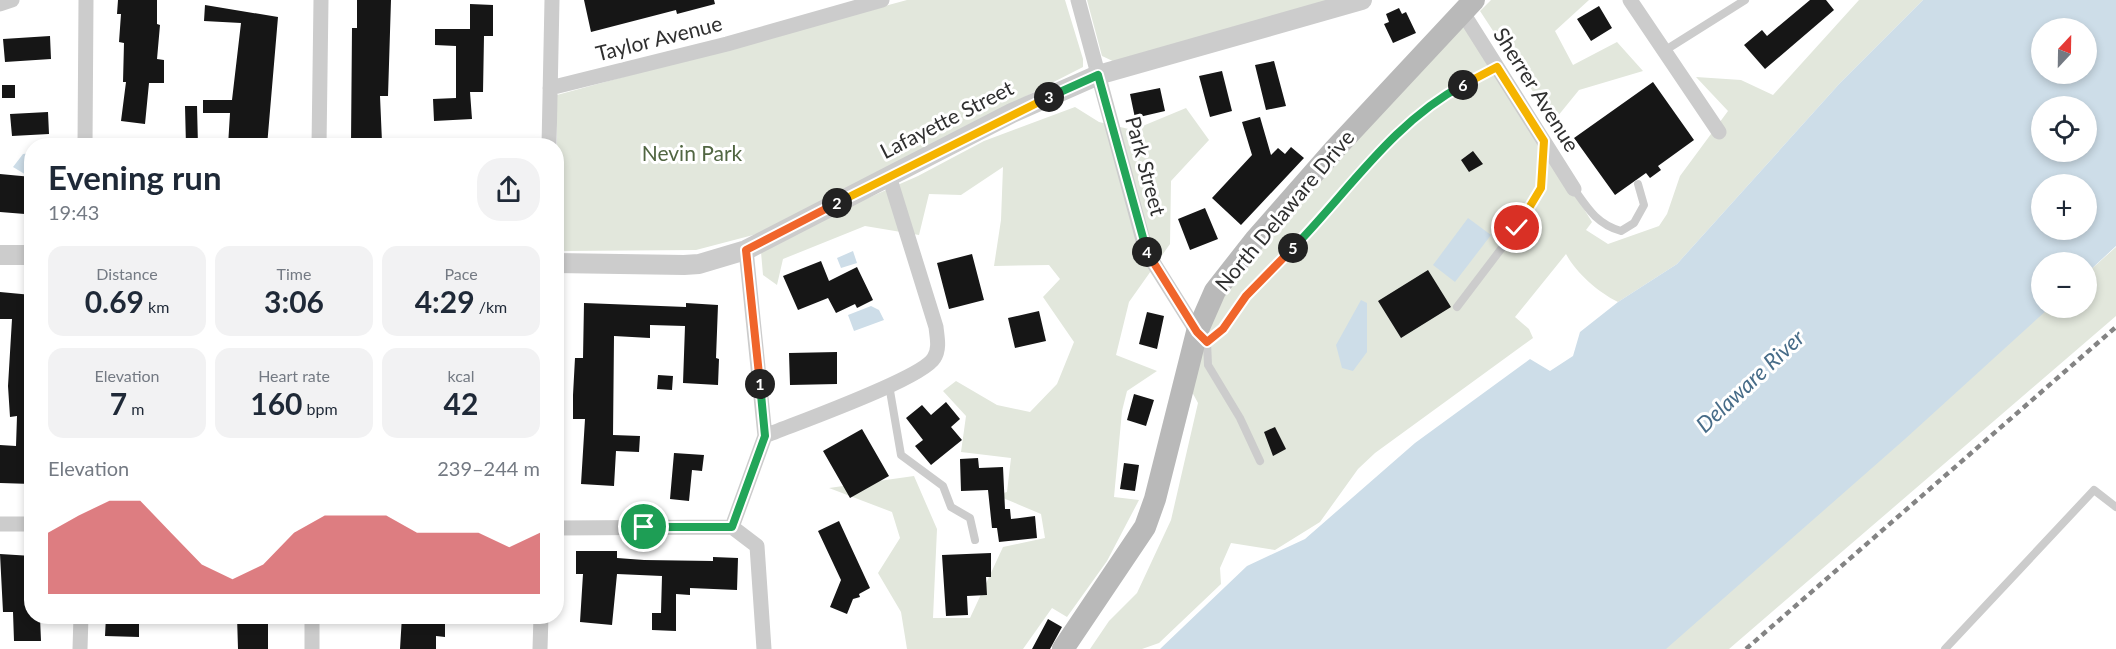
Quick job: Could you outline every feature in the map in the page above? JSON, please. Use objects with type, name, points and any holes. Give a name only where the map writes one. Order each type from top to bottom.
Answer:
[{"type":"main road","name":"North Delaware Drive","points":[[1063,649],[1146,527],[1215,291],[1255,240],[1334,150],[1468,7]]},
{"type":"street","points":[[0,4],[12,0]]},
{"type":"street","points":[[85,138],[86,0]]},
{"type":"street","points":[[319,138],[321,0]]},
{"type":"street","points":[[549,138],[552,0]]},
{"type":"street","name":"Taylor Avenue","points":[[550,88],[727,44],[882,0]]},
{"type":"street","name":"Park Street","points":[[1078,0],[1146,251],[1202,337]]},
{"type":"street","name":"Lafayette Street","points":[[564,263],[699,264],[746,250],[1012,113],[1098,75],[1362,0]]},
{"type":"street","points":[[1630,0],[1719,132]]},
{"type":"street","name":"Sherrer Avenue","points":[[1468,7],[1497,67],[1574,189]]},
{"type":"street","points":[[765,436],[889,386],[924,369],[934,360],[938,348],[936,327],[889,176]]},
{"type":"street","points":[[732,527],[765,436],[746,250]]},
{"type":"street","points":[[0,255],[24,255]]},
{"type":"street","points":[[0,524],[24,524]]},
{"type":"street","points":[[564,528],[732,527],[757,546],[764,649]]},
{"type":"street","points":[[80,649],[81,624]]},
{"type":"street","points":[[312,624],[312,649]]},
{"type":"street","points":[[540,649],[541,624]]},
{"type":"lane","points":[[1665,51],[1745,0]]},
{"type":"lane","points":[[1260,461],[1240,418],[1208,365],[1202,337],[1223,329],[1246,296],[1330,210],[1390,140],[1436,102],[1497,67]]},
{"type":"lane","points":[[1457,307],[1517,228],[1541,188],[1544,141]]},
{"type":"lane","points":[[1574,189],[1592,214],[1606,227],[1621,231],[1635,223],[1644,205],[1638,184]]},
{"type":"lane","points":[[889,386],[901,455],[944,486],[951,507],[970,518],[975,540]]},
{"type":"lane","points":[[1945,649],[2094,490],[2116,507]]},
{"type":"green space","name":"Nevin Park","points":[[907,0],[1065,0],[1083,59],[1083,67],[757,234],[696,250],[564,251],[564,138],[557,138],[557,95]]},
{"type":"green space","points":[[1087,0],[1332,0],[1117,63],[1102,56]]},
{"type":"green space","points":[[1491,0],[1589,0],[1555,31],[1573,65],[1617,42],[1643,71],[1579,90],[1553,122],[1480,11]]},
{"type":"green space","points":[[1859,0],[1923,0],[1840,83],[1677,264],[1618,302],[1589,282],[1566,254],[1515,317],[1529,329],[1533,338],[1375,453],[1358,469],[1320,522],[1275,550],[1231,543],[1220,568],[1221,584],[1159,643],[1142,649],[1090,649],[1109,621],[1137,593],[1171,520],[1198,403],[1185,379],[1215,291],[1463,13],[1592,222],[1586,230],[1608,244],[1659,226],[1667,214],[1680,176],[1728,111],[1696,77],[1741,80],[1773,95]]},
{"type":"green space","points":[[1075,107],[1099,122],[1133,130],[1186,108],[1209,140],[1171,181],[1170,244],[1129,302],[1116,355],[1157,371],[1127,391],[1122,411],[1114,497],[1139,500],[1107,561],[1067,617],[1052,608],[1023,649],[907,649],[901,612],[878,573],[900,538],[892,512],[829,488],[914,476],[937,529],[933,618],[970,618],[1003,547],[1045,538],[1041,514],[996,495],[1007,492],[1011,458],[961,452],[966,416],[943,391],[956,381],[997,405],[1030,412],[1057,384],[1074,342],[1043,297],[1060,279],[1049,265],[994,266],[1001,220],[1003,167],[961,195],[929,194],[919,235],[865,226],[783,259],[777,285],[763,275],[761,252],[809,224],[918,176],[984,141]]},
{"type":"green space","points":[[2116,247],[2116,316],[1729,649],[1665,649],[2037,318],[2097,318],[2097,264]]},
{"type":"water","name":"Delaware River","points":[[1923,0],[2116,0],[2116,246],[2097,264],[2097,252],[2031,252],[2031,318],[2038,318],[1905,439],[1666,649],[1160,649],[1247,566],[1305,539],[1415,443],[1530,359],[1550,371],[1573,356],[1580,332],[1618,302],[1677,264],[1840,83]]},
{"type":"water","points":[[24,154],[24,174],[13,167]]},
{"type":"water","points":[[1468,218],[1491,235],[1455,282],[1433,265]]},
{"type":"water","points":[[853,251],[857,263],[841,268],[837,258]]},
{"type":"water","points":[[1361,300],[1367,303],[1367,352],[1353,371],[1342,368],[1336,345]]},
{"type":"water","points":[[871,306],[879,310],[884,320],[854,331],[848,315]]},
{"type":"building","points":[[118,0],[157,0],[157,24],[160,25],[157,59],[164,60],[164,83],[149,83],[145,124],[121,121],[126,82],[123,82],[124,43],[119,42],[121,14],[117,14]]},
{"type":"building","points":[[357,0],[391,0],[388,96],[380,96],[382,138],[351,138],[352,28],[357,28]]},
{"type":"building","points":[[584,0],[714,0],[715,4],[677,14],[676,10],[591,32]]},
{"type":"building","points":[[1810,0],[1826,0],[1834,10],[1765,69],[1744,45],[1762,30],[1767,36]]},
{"type":"building","points":[[470,4],[493,5],[493,36],[484,36],[483,92],[470,92],[472,119],[434,121],[433,99],[456,98],[456,46],[435,45],[435,29],[470,29]]},
{"type":"building","points":[[205,5],[278,17],[268,138],[228,138],[230,113],[203,113],[203,100],[232,100],[241,23],[204,21]]},
{"type":"building","points":[[1599,6],[1612,28],[1591,41],[1577,19]]},
{"type":"building","points":[[1399,8],[1402,14],[1406,12],[1416,33],[1393,43],[1384,24],[1389,22],[1386,14]]},
{"type":"building","points":[[50,36],[51,59],[5,62],[3,39]]},
{"type":"building","points":[[1274,61],[1286,106],[1266,110],[1255,65]]},
{"type":"building","points":[[1222,71],[1232,111],[1210,117],[1199,76]]},
{"type":"building","points":[[1653,82],[1694,140],[1658,166],[1661,170],[1650,178],[1646,173],[1615,195],[1574,138]]},
{"type":"building","points":[[2,85],[15,85],[15,98],[2,98]]},
{"type":"building","points":[[1160,88],[1165,111],[1135,118],[1130,94]]},
{"type":"building","points":[[185,106],[197,106],[198,138],[186,138]]},
{"type":"building","points":[[48,112],[49,134],[12,136],[10,114]]},
{"type":"building","points":[[1260,117],[1271,155],[1278,148],[1285,154],[1291,147],[1304,158],[1241,225],[1212,198],[1252,155],[1242,122]]},
{"type":"building","points":[[1473,151],[1483,164],[1469,172],[1461,160]]},
{"type":"building","points":[[0,174],[24,176],[24,214],[0,212]]},
{"type":"building","points":[[1205,208],[1218,239],[1190,250],[1178,219]]},
{"type":"building","points":[[972,254],[984,300],[949,309],[937,263]]},
{"type":"building","points":[[821,261],[829,281],[857,267],[873,300],[857,308],[855,304],[836,313],[828,298],[798,310],[783,276]]},
{"type":"building","points":[[1428,270],[1451,307],[1401,338],[1378,301]]},
{"type":"building","points":[[0,292],[24,294],[24,484],[0,483],[0,445],[16,446],[17,416],[10,417],[8,386],[12,319],[0,319]]},
{"type":"building","points":[[584,303],[686,307],[686,303],[718,305],[716,358],[719,359],[718,385],[683,383],[685,326],[650,325],[650,338],[614,336],[613,435],[640,436],[639,452],[616,451],[614,486],[581,484],[585,419],[573,419],[573,395],[575,358],[583,358]]},
{"type":"building","points":[[1039,311],[1046,341],[1015,348],[1008,318]]},
{"type":"building","points":[[1147,312],[1164,316],[1157,349],[1139,344]]},
{"type":"building","points":[[837,352],[837,384],[790,385],[789,353]]},
{"type":"building","points":[[658,375],[673,376],[672,390],[657,389]]},
{"type":"building","points":[[1134,394],[1154,400],[1146,426],[1127,420]]},
{"type":"building","points":[[946,402],[960,419],[951,427],[962,440],[931,465],[915,446],[923,440],[906,418],[922,405],[931,415]]},
{"type":"building","points":[[1275,427],[1286,449],[1273,456],[1264,432]]},
{"type":"building","points":[[862,429],[889,476],[850,498],[823,451]]},
{"type":"building","points":[[674,453],[704,455],[702,471],[692,470],[689,501],[670,499]]},
{"type":"building","points":[[978,458],[979,468],[1003,467],[1005,509],[1010,509],[1011,519],[1035,516],[1037,538],[999,542],[997,528],[992,528],[988,490],[961,491],[960,459]]},
{"type":"building","points":[[1124,463],[1139,465],[1135,491],[1120,489]]},
{"type":"building","points":[[839,521],[870,588],[859,594],[860,597],[853,599],[847,614],[830,607],[841,580],[818,531]]},
{"type":"building","points":[[576,551],[617,551],[617,558],[644,560],[713,561],[713,557],[738,558],[737,590],[690,588],[690,595],[676,594],[676,631],[652,630],[652,613],[661,613],[662,576],[617,574],[612,625],[580,622],[583,574],[576,574]]},
{"type":"building","points":[[991,553],[991,577],[986,577],[987,595],[967,596],[968,615],[946,616],[942,555]]},
{"type":"building","points":[[0,554],[24,556],[24,624],[40,624],[41,641],[14,641],[13,612],[3,612]]},
{"type":"building","points":[[1048,619],[1062,627],[1050,649],[1032,649]]},
{"type":"building","points":[[106,624],[139,624],[139,637],[105,636]]},
{"type":"building","points":[[237,624],[268,624],[268,649],[238,649]]},
{"type":"building","points":[[402,624],[445,624],[445,637],[436,636],[436,649],[400,649]]},
{"type":"railway","points":[[1746,649],[2116,327]]},
{"type":"route","points":[[644,527],[732,527],[765,436],[746,250],[1012,113],[1098,75],[1146,251],[1197,332],[1207,342],[1223,329],[1246,296],[1330,210],[1390,140],[1452,91],[1497,67],[1544,141],[1541,188],[1517,228]]}]
